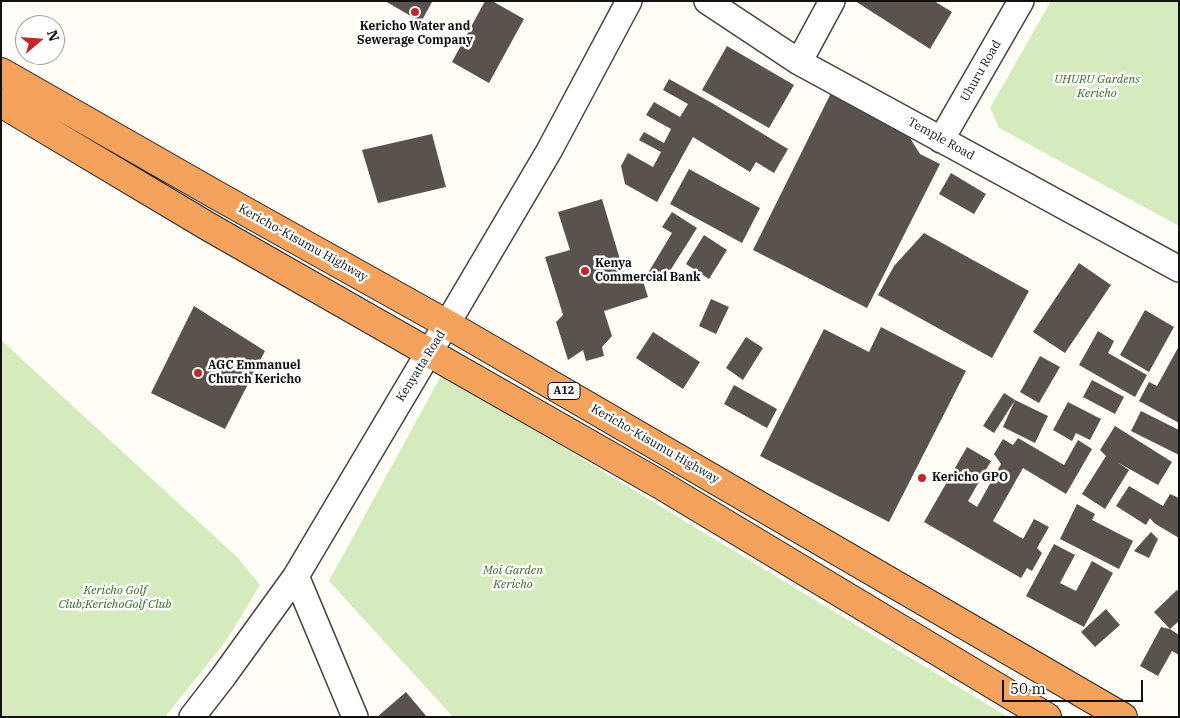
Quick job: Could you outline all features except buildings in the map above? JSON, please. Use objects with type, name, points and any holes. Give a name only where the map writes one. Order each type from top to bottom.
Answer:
[{"type":"highway","name":"Kericho-Kisumu Highway","points":[[1,72],[447,324],[1123,717]]},
{"type":"highway","name":"A12","points":[[1,103],[218,232],[661,485],[1047,717]]},
{"type":"street","name":"Kenyatta Road","points":[[192,717],[296,576],[549,151],[629,1]]},
{"type":"street","name":"Temple Road","points":[[707,1],[799,62],[1179,269]]},
{"type":"street","points":[[799,62],[832,1]]},
{"type":"street","name":"Uhuru Road","points":[[941,140],[1021,1]]},
{"type":"street","points":[[296,576],[355,717]]},
{"type":"green space","name":"UHURU Gardens Kericho","points":[[1051,1],[1179,1],[1179,226],[999,128],[990,108]]},
{"type":"green space","name":"Kericho Golf Club;KerichoGolf Club","points":[[1,340],[238,558],[260,585],[226,641],[165,717],[1,717]]},
{"type":"green space","name":"Moi Garden Kericho","points":[[442,374],[1008,717],[453,717],[329,581]]},
{"type":"place","name":"Kericho Water and Sewerage Company","points":[[415,12]]},
{"type":"place","name":"Kenya Commercial Bank","points":[[585,271]]},
{"type":"place","name":"AGC Emmanuel Church Kericho","points":[[198,373]]},
{"type":"place","name":"Kericho GPO","points":[[922,478]]}]
